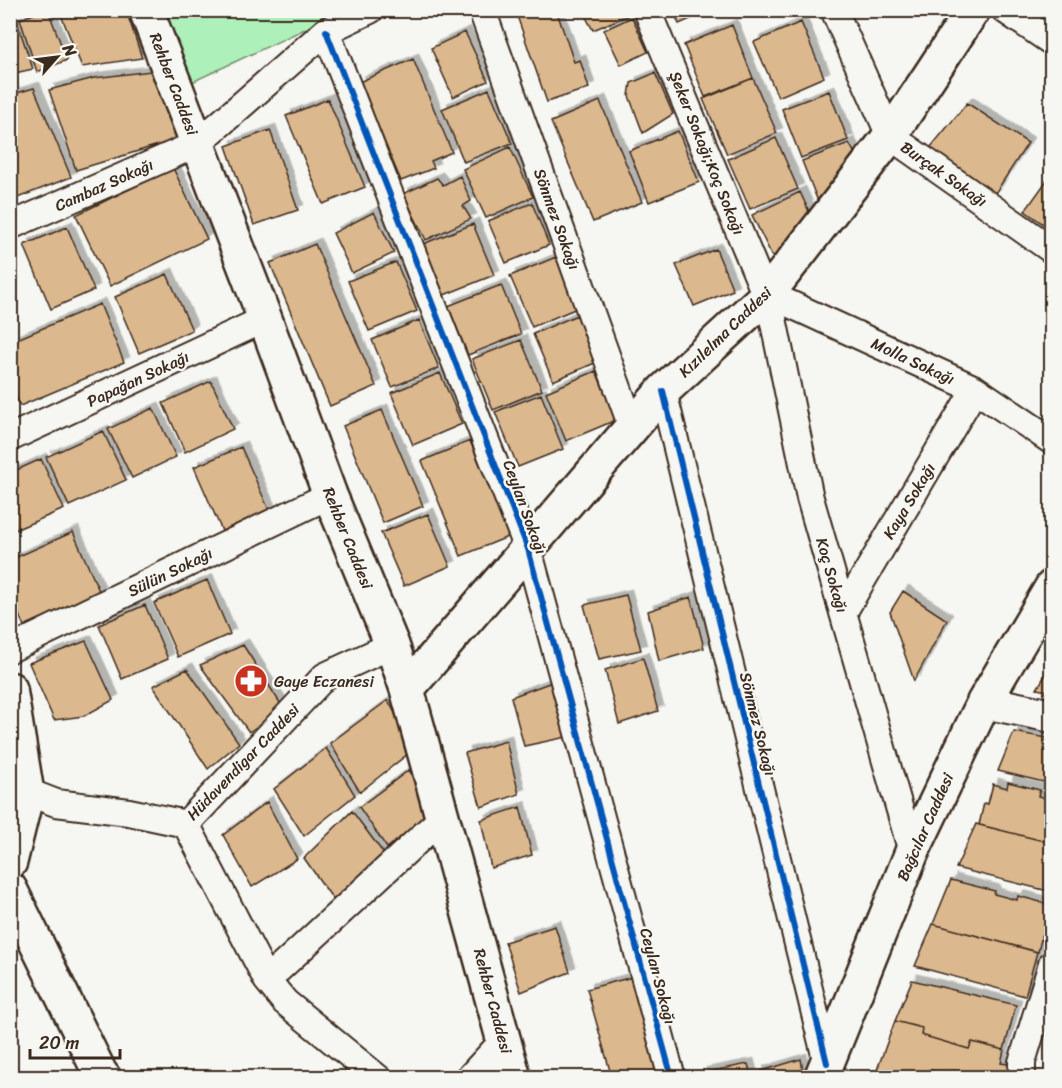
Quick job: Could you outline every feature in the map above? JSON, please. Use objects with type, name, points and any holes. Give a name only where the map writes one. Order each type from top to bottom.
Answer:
[{"type":"main road","name":"Rehber Caddesi","points":[[146,10],[330,495],[392,645],[407,689],[514,1077]]},
{"type":"main road","name":"Kızılelma Caddesi","points":[[407,689],[663,391],[767,295],[890,136],[973,10]]},
{"type":"main road","name":"Bağcılar Caddesi","points":[[824,1070],[912,852],[984,702],[1052,587]]},
{"type":"main road","points":[[10,689],[19,790],[10,862]]},
{"type":"main road","points":[[10,889],[104,1077]]},
{"type":"street","points":[[197,144],[326,31],[370,10]]},
{"type":"street","name":"Sönmez Sokağı","points":[[482,10],[632,427]]},
{"type":"street","name":"Şeker Sokağı;Koç Sokağı","points":[[647,10],[767,295]]},
{"type":"street","name":"Burçak Sokağı","points":[[834,10],[890,136],[1052,250]]},
{"type":"street","points":[[1005,10],[1052,42]]},
{"type":"street","name":"Ceylan Sokağı","points":[[326,31],[528,549],[672,1077]]},
{"type":"street","name":"Cambaz Sokağı","points":[[10,226],[197,144]]},
{"type":"street","name":"Molla Sokağı","points":[[767,295],[975,389],[1052,441]]},
{"type":"street","name":"Koç Sokağı","points":[[767,295],[810,498],[912,852]]},
{"type":"street","name":"Papağan Sokağı","points":[[10,438],[265,319]]},
{"type":"street","name":"Kaya Sokağı","points":[[843,613],[975,389]]},
{"type":"street","name":"Sönmez Sokağı","points":[[663,391],[824,1070]]},
{"type":"street","name":"Sülün Sokağı","points":[[10,649],[330,495]]},
{"type":"street","name":"Hüdavendigar Caddesi","points":[[19,790],[56,803],[129,812],[186,824],[325,676],[392,645]]},
{"type":"street","points":[[984,702],[1052,716]]},
{"type":"street","points":[[267,980],[442,818]]},
{"type":"street","points":[[186,824],[267,980],[285,1002],[378,1077]]},
{"type":"street","points":[[1022,1077],[1022,1062],[1052,964]]},
{"type":"street","points":[[469,1077],[503,1041]]},
{"type":"green space","points":[[159,11],[343,11],[188,84]]},
{"type":"building","points":[[48,10],[67,60],[37,72],[20,19]]},
{"type":"building","points":[[59,10],[126,10],[142,58],[82,67]]},
{"type":"building","points":[[515,10],[570,10],[558,15],[574,62],[580,60],[589,88],[547,102]]},
{"type":"building","points":[[582,10],[629,10],[631,14],[593,30]]},
{"type":"building","points":[[673,10],[711,10],[679,24]]},
{"type":"building","points":[[632,17],[648,52],[621,65],[604,30]]},
{"type":"building","points":[[17,22],[33,69],[10,74],[10,24]]},
{"type":"building","points":[[801,22],[824,77],[778,97],[754,42]]},
{"type":"building","points":[[732,25],[753,78],[705,97],[684,45]]},
{"type":"building","points":[[465,32],[488,81],[453,97],[431,48]]},
{"type":"building","points":[[413,59],[452,152],[431,161],[434,168],[401,181],[359,82]]},
{"type":"building","points":[[151,71],[178,139],[76,170],[49,90],[94,78]]},
{"type":"building","points":[[655,73],[673,114],[643,133],[629,96],[631,83]]},
{"type":"building","points":[[753,78],[777,133],[727,154],[703,99]]},
{"type":"building","points":[[34,88],[71,177],[10,201],[10,95]]},
{"type":"building","points":[[489,89],[512,143],[464,162],[442,109]]},
{"type":"building","points":[[829,91],[848,140],[801,158],[782,109]]},
{"type":"building","points":[[328,99],[365,187],[323,204],[286,116]]},
{"type":"building","points":[[600,101],[642,202],[593,222],[551,122]]},
{"type":"building","points":[[967,103],[1028,143],[994,195],[930,148]]},
{"type":"building","points":[[270,130],[298,210],[254,225],[226,146]]},
{"type":"building","points":[[678,131],[699,182],[649,202],[629,151]]},
{"type":"building","points":[[776,138],[798,189],[750,209],[728,159]]},
{"type":"building","points":[[849,143],[862,166],[819,204],[802,161]]},
{"type":"building","points":[[510,147],[533,197],[486,218],[463,169]]},
{"type":"building","points":[[173,168],[207,239],[110,286],[76,215]]},
{"type":"building","points":[[1052,173],[1052,230],[1025,211]]},
{"type":"building","points":[[460,176],[471,201],[463,206],[471,219],[426,240],[403,194],[437,178],[443,185]]},
{"type":"building","points":[[800,192],[812,218],[775,262],[752,215]]},
{"type":"building","points":[[532,203],[549,245],[506,263],[488,221]]},
{"type":"building","points":[[374,212],[394,253],[352,273],[333,233]]},
{"type":"building","points":[[473,224],[494,275],[444,295],[423,244]]},
{"type":"building","points":[[67,227],[94,290],[51,309],[24,245]]},
{"type":"building","points":[[315,244],[376,386],[330,406],[270,263]]},
{"type":"building","points":[[716,249],[733,290],[694,306],[676,265]]},
{"type":"building","points":[[556,257],[577,308],[532,327],[510,276]]},
{"type":"building","points":[[396,262],[417,311],[369,331],[348,281]]},
{"type":"building","points":[[167,274],[192,330],[139,353],[115,297]]},
{"type":"building","points":[[501,285],[521,334],[468,355],[448,306]]},
{"type":"building","points":[[100,304],[124,362],[20,406],[10,382],[10,342]]},
{"type":"building","points":[[577,315],[597,362],[553,381],[533,334]]},
{"type":"building","points":[[419,320],[439,368],[392,387],[372,340]]},
{"type":"building","points":[[521,340],[542,390],[493,410],[472,359]]},
{"type":"building","points":[[596,371],[616,420],[566,441],[546,392]]},
{"type":"building","points":[[440,373],[462,424],[413,445],[391,393]]},
{"type":"building","points":[[211,381],[233,429],[185,452],[163,403]]},
{"type":"building","points":[[541,394],[563,449],[518,467],[495,412]]},
{"type":"building","points":[[153,408],[176,457],[132,478],[108,429]]},
{"type":"building","points":[[382,410],[423,506],[383,523],[343,426]]},
{"type":"building","points":[[103,431],[126,480],[69,506],[46,457]]},
{"type":"building","points":[[470,441],[510,536],[461,556],[422,461]]},
{"type":"building","points":[[241,447],[269,510],[222,531],[194,467]]},
{"type":"building","points":[[41,459],[64,509],[10,532],[10,473]]},
{"type":"building","points":[[428,514],[450,566],[404,586],[381,533]]},
{"type":"building","points":[[73,532],[100,593],[24,626],[10,595],[10,560]]},
{"type":"building","points":[[207,580],[230,634],[178,657],[154,603]]},
{"type":"building","points":[[903,591],[947,620],[914,681],[890,612]]},
{"type":"building","points":[[626,595],[641,650],[599,659],[584,605]]},
{"type":"building","points":[[691,597],[704,648],[659,661],[648,611]]},
{"type":"building","points":[[145,605],[168,659],[122,679],[99,625]]},
{"type":"building","points":[[86,641],[113,700],[84,716],[54,720],[29,663]]},
{"type":"building","points":[[243,645],[284,709],[249,732],[200,665]]},
{"type":"building","points":[[643,658],[658,711],[619,724],[605,670]]},
{"type":"building","points":[[1052,664],[1052,692],[1037,689]]},
{"type":"building","points":[[187,669],[239,743],[208,769],[153,686]]},
{"type":"building","points":[[552,682],[567,737],[524,746],[511,697]]},
{"type":"building","points":[[388,700],[414,749],[360,792],[330,743]]},
{"type":"building","points":[[1014,732],[1052,739],[1052,784],[998,771]]},
{"type":"building","points":[[506,741],[519,794],[481,807],[465,753]]},
{"type":"building","points":[[326,748],[355,795],[304,836],[274,789]]},
{"type":"building","points":[[409,770],[430,814],[387,848],[359,807]]},
{"type":"building","points":[[1008,782],[1040,790],[1038,796],[1050,799],[1052,795],[1052,843],[979,825],[984,803],[988,804],[993,784],[1007,788]]},
{"type":"building","points":[[267,802],[297,859],[252,887],[223,835]]},
{"type":"building","points":[[520,807],[532,855],[491,868],[481,820]]},
{"type":"building","points":[[352,811],[384,854],[335,902],[304,858]]},
{"type":"building","points":[[976,824],[1052,843],[1052,892],[956,868]]},
{"type":"building","points":[[951,880],[995,891],[994,894],[1017,900],[1018,896],[1052,905],[1052,928],[1050,928],[1048,937],[1042,935],[1038,952],[933,924]]},
{"type":"building","points":[[933,924],[1037,952],[1025,996],[915,966]]},
{"type":"building","points":[[555,926],[570,972],[521,992],[505,942]]},
{"type":"building","points":[[636,976],[664,1078],[612,1078],[587,989]]},
{"type":"building","points":[[912,980],[1016,1005],[1004,1050],[972,1042],[969,1049],[921,1035],[922,1028],[895,1021]]},
{"type":"building","points":[[895,1021],[922,1028],[921,1035],[969,1049],[972,1042],[1004,1050],[1001,1063],[1008,1064],[1006,1078],[978,1078],[929,1070],[928,1078],[874,1078]]},
{"type":"building","points":[[801,1059],[804,1078],[760,1078],[758,1072]]},
{"type":"building","points":[[748,1064],[752,1078],[702,1078],[701,1073]]},
{"type":"cycle path","points":[[326,31],[528,549],[672,1078]]},
{"type":"cycle path","points":[[663,391],[827,1063]]},
{"type":"place","name":"Gaye Eczanesi","points":[[251,681]]}]
